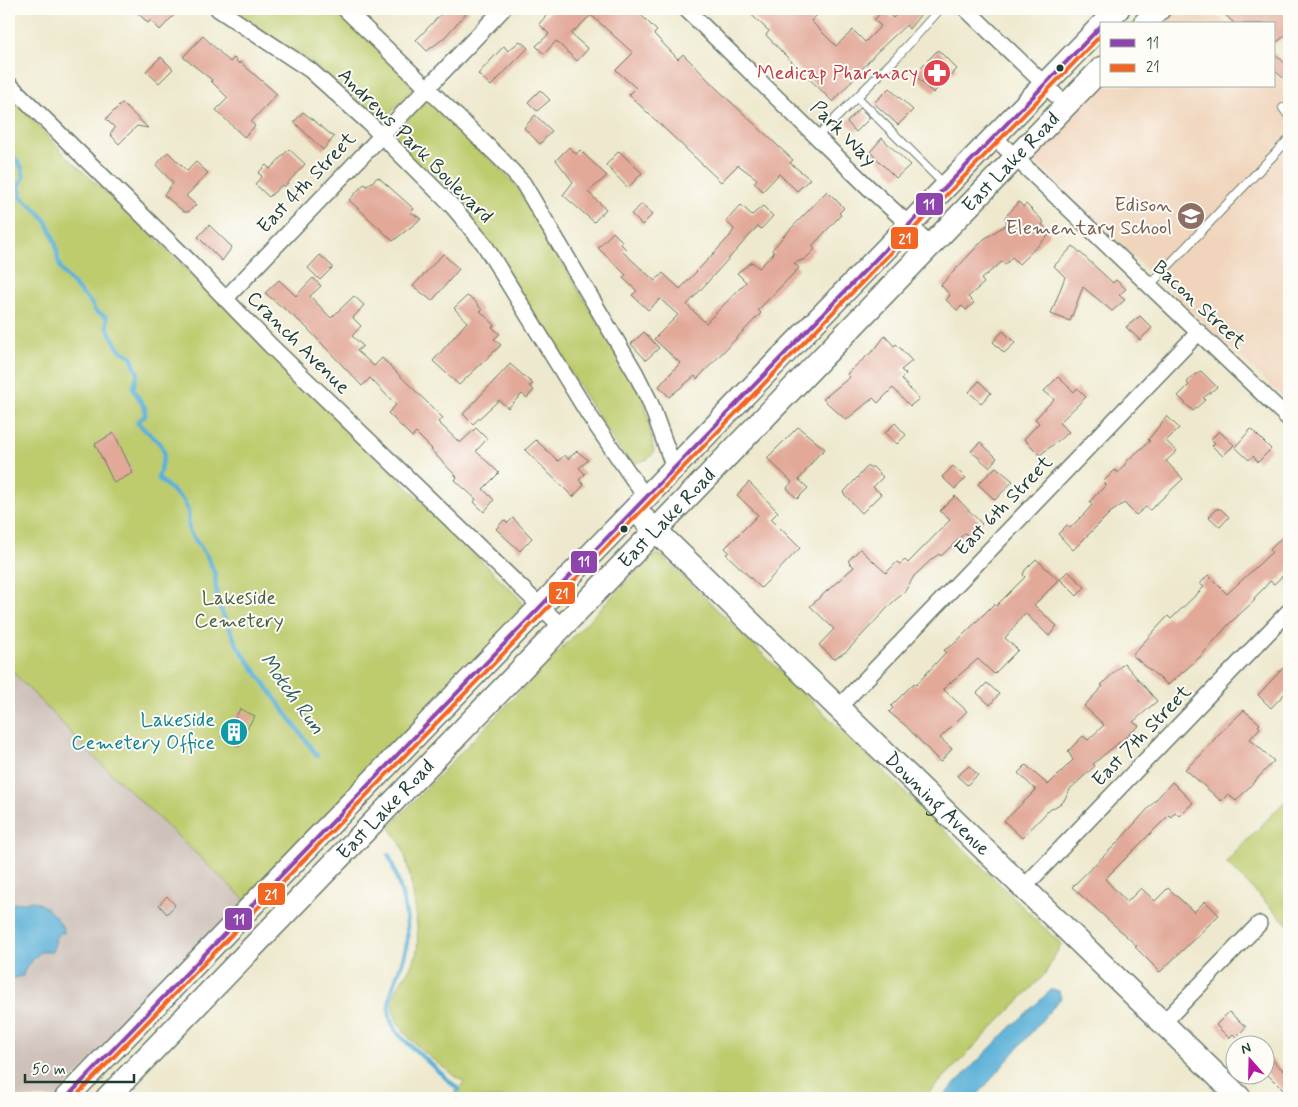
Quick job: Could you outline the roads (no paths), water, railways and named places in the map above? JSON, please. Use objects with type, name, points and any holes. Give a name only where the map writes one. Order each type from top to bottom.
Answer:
[{"type":"main road","name":"East Lake Road","points":[[1104,22],[1118,9]]},
{"type":"main road","points":[[1146,22],[1159,9]]},
{"type":"main road","name":"East Lake Road","points":[[66,1098],[1100,26]]},
{"type":"main road","name":"East Lake Road","points":[[107,1098],[1100,70]]},
{"type":"main road","name":"Downing Avenue","points":[[640,504],[655,530],[1240,1098]]},
{"type":"street","name":"Andrews Park Boulevard","points":[[218,9],[310,70],[381,135],[453,207],[484,244],[599,431],[640,504]]},
{"type":"street","points":[[346,9],[506,164],[522,183],[542,212],[612,336],[635,372],[650,402],[674,468]]},
{"type":"street","name":"East 4th Street","points":[[225,299],[503,9]]},
{"type":"street","name":"Park Way","points":[[686,9],[908,226],[931,245]]},
{"type":"street","points":[[966,9],[1066,106]]},
{"type":"street","name":"Cranch Avenue","points":[[9,84],[225,299],[562,627]]},
{"type":"street","name":"Bacon Street","points":[[994,137],[1289,419]]},
{"type":"street","name":"East 6th Street","points":[[838,708],[1199,332]]},
{"type":"street","name":"East 7th Street","points":[[1023,888],[1289,611]]},
{"type":"street","points":[[1162,1024],[1259,924]]},
{"type":"lane","points":[[818,136],[940,9]]},
{"type":"lane","points":[[857,97],[946,186]]},
{"type":"lane","points":[[1282,108],[1289,116]]},
{"type":"lane","points":[[1149,286],[1289,139]]},
{"type":"water","points":[[32,901],[42,905],[57,919],[61,924],[64,934],[62,932],[54,939],[56,940],[52,952],[40,952],[25,969],[23,976],[9,979],[9,904]]},
{"type":"water","points":[[1052,989],[1059,991],[1061,998],[975,1098],[941,1098],[1006,1032]]},
{"type":"waterway","name":"Motch Run","points":[[9,125],[11,135],[9,139]]},
{"type":"waterway","name":"Motch Run","points":[[9,150],[22,168],[24,178],[19,185],[21,197],[34,207],[51,230],[61,269],[92,304],[95,311],[107,317],[107,327],[118,348],[132,357],[138,372],[133,389],[145,408],[145,416],[137,422],[161,445],[164,457],[158,478],[184,501],[188,511],[189,531],[208,558],[215,574],[217,601],[238,647],[317,756]]},
{"type":"waterway","name":"Motch Run","points":[[389,855],[402,897],[407,930],[405,953],[392,990],[389,1014],[393,1026],[402,1038],[459,1090]]},
{"type":"place","name":"Medicap Pharmacy","points":[[937,73]]},
{"type":"place","name":"Edison Elementary School","points":[[1191,216]]},
{"type":"place","name":"Lakeside Cemetery Office","points":[[234,732]]},
{"type":"park label","name":"Lakeside Cemetery","points":[[239,610]]}]
